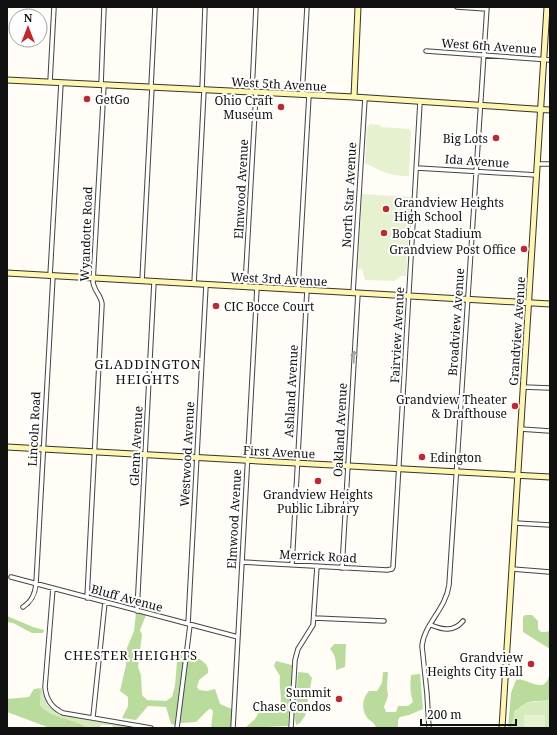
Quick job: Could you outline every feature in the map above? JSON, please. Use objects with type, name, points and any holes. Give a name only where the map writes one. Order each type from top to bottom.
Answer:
[{"type":"street","points":[[50,82],[54,7]]},
{"type":"street","name":"Wyandotte Road","points":[[87,598],[102,304],[102,299],[94,289],[93,278],[104,7]]},
{"type":"street","points":[[142,281],[155,7]]},
{"type":"street","points":[[194,284],[206,7]]},
{"type":"street","name":"Elmwood Avenue","points":[[245,287],[254,93],[256,7]]},
{"type":"street","points":[[302,95],[307,7]]},
{"type":"street","points":[[354,98],[358,7]]},
{"type":"street","points":[[457,7],[487,8]]},
{"type":"street","name":"Broadview Avenue","points":[[429,728],[426,675],[422,646],[423,639],[448,592],[487,8]]},
{"type":"street","name":"Grandview Avenue","points":[[502,728],[540,110],[548,11]]},
{"type":"street","name":"West 6th Avenue","points":[[426,51],[550,60]]},
{"type":"street","name":"West 5th Avenue","points":[[7,80],[365,98],[550,110]]},
{"type":"street","name":"Lincoln Road","points":[[24,607],[35,593],[36,584],[44,449],[61,83]]},
{"type":"street","points":[[298,290],[309,95]]},
{"type":"street","name":"North Star Avenue","points":[[356,293],[365,98]]},
{"type":"street","name":"Fairview Avenue","points":[[392,569],[420,102]]},
{"type":"street","points":[[537,164],[550,164]]},
{"type":"street","name":"Ida Avenue","points":[[417,168],[536,175]]},
{"type":"street","name":"West 3rd Avenue","points":[[7,273],[550,304]]},
{"type":"street","name":"Glenn Avenue","points":[[137,611],[154,282]]},
{"type":"street","name":"Westwood Avenue","points":[[177,728],[189,624],[196,457],[206,285]]},
{"type":"street","name":"Elmwood Avenue","points":[[233,728],[257,288]]},
{"type":"street","name":"Ashland Avenue","points":[[292,565],[307,290]]},
{"type":"street","name":"Oakland Avenue","points":[[342,568],[356,293]]},
{"type":"street","points":[[523,387],[550,388]]},
{"type":"street","points":[[520,429],[550,431]]},
{"type":"street","name":"First Avenue","points":[[7,447],[550,477]]},
{"type":"street","points":[[515,523],[550,525]]},
{"type":"street","name":"Merrick Road","points":[[242,562],[342,568],[392,569]]},
{"type":"street","points":[[290,728],[296,654],[300,645],[311,630],[314,618],[317,566]]},
{"type":"street","points":[[512,569],[550,572]]},
{"type":"street","name":"Bluff Avenue","points":[[11,577],[238,638]]},
{"type":"street","points":[[53,588],[45,687],[47,697],[51,704],[63,713],[152,728]]},
{"type":"street","points":[[93,718],[105,602]]},
{"type":"street","points":[[314,618],[384,621]]},
{"type":"street","points":[[431,624],[440,628],[454,629],[463,622]]},
{"type":"green space","points":[[369,124],[380,125],[381,127],[410,129],[409,176],[386,173],[365,163],[367,127]]},
{"type":"green space","name":"Bobcat Stadium","points":[[362,194],[411,197],[406,276],[401,276],[395,281],[365,280],[362,269],[358,269]]},
{"type":"green space","points":[[136,613],[146,615],[140,630],[142,635],[138,667],[141,675],[142,695],[147,700],[166,701],[172,697],[175,685],[178,650],[185,651],[176,725],[171,724],[166,707],[148,706],[136,720],[122,718],[128,706],[128,697],[120,691],[126,665],[127,648],[134,631]]},
{"type":"green space","points":[[525,615],[532,615],[538,621],[538,629],[541,632],[550,631],[550,649],[523,632],[523,617]]},
{"type":"green space","points":[[7,616],[44,630],[43,633],[32,633],[13,623],[7,622]]},
{"type":"green space","points":[[334,644],[346,644],[345,667],[336,670],[335,656],[330,649]]},
{"type":"green space","points":[[188,654],[202,661],[207,666],[208,673],[199,680],[197,687],[199,690],[207,691],[215,689],[220,704],[232,709],[232,728],[211,728],[213,711],[211,709],[209,709],[196,722],[180,723]]},
{"type":"green space","points":[[276,661],[292,665],[288,726],[245,728],[255,719],[259,712],[275,707],[281,702],[280,676],[274,666]]},
{"type":"green space","points":[[298,672],[308,673],[312,678],[305,716],[300,723],[296,725],[295,718]]},
{"type":"green space","points":[[383,672],[388,672],[388,696],[384,707],[386,712],[396,712],[398,706],[408,706],[413,702],[410,689],[411,675],[420,674],[423,709],[400,717],[398,720],[398,728],[376,728],[364,713],[363,703],[365,696],[369,691],[377,691],[382,683]]},
{"type":"green space","points":[[550,672],[550,699],[523,704],[515,711],[511,728],[508,728],[511,693],[516,680],[524,680],[540,685],[544,684],[548,680]]},
{"type":"green space","points":[[42,688],[47,704],[60,715],[138,728],[115,728],[111,725],[100,725],[101,728],[84,728],[78,723],[50,713],[44,709],[40,705],[41,690],[34,689]]},
{"type":"green space","points":[[34,689],[41,690],[40,705],[44,709],[55,715],[79,723],[84,726],[84,728],[50,728],[7,712],[7,699],[29,697]]},
{"type":"green space","points":[[550,699],[550,728],[511,728],[514,715],[521,705]]},
{"type":"green space","points":[[524,715],[545,715],[545,728],[524,728]]},
{"type":"place","name":"GetGo","points":[[87,99]]},
{"type":"place","name":"Ohio Craft Museum","points":[[281,107]]},
{"type":"place","name":"Big Lots","points":[[496,138]]},
{"type":"place","name":"Grandview Heights High School","points":[[386,209]]},
{"type":"place","name":"Bobcat Stadium","points":[[384,233]]},
{"type":"place","name":"Grandview Post Office","points":[[524,249]]},
{"type":"place","name":"CIC Bocce Court","points":[[216,306]]},
{"type":"place","name":"Grandview Theater & Drafthouse","points":[[515,406]]},
{"type":"place","name":"Edington","points":[[422,457]]},
{"type":"place","name":"Grandview Heights Public Library","points":[[318,481]]},
{"type":"place","name":"Grandview Heights City Hall","points":[[531,664]]},
{"type":"place","name":"Summit Chase Condos","points":[[339,699]]},
{"type":"district","name":"GLADDINGTON HEIGHTS","points":[[148,372]]},
{"type":"district","name":"CHESTER HEIGHTS","points":[[131,655]]}]
